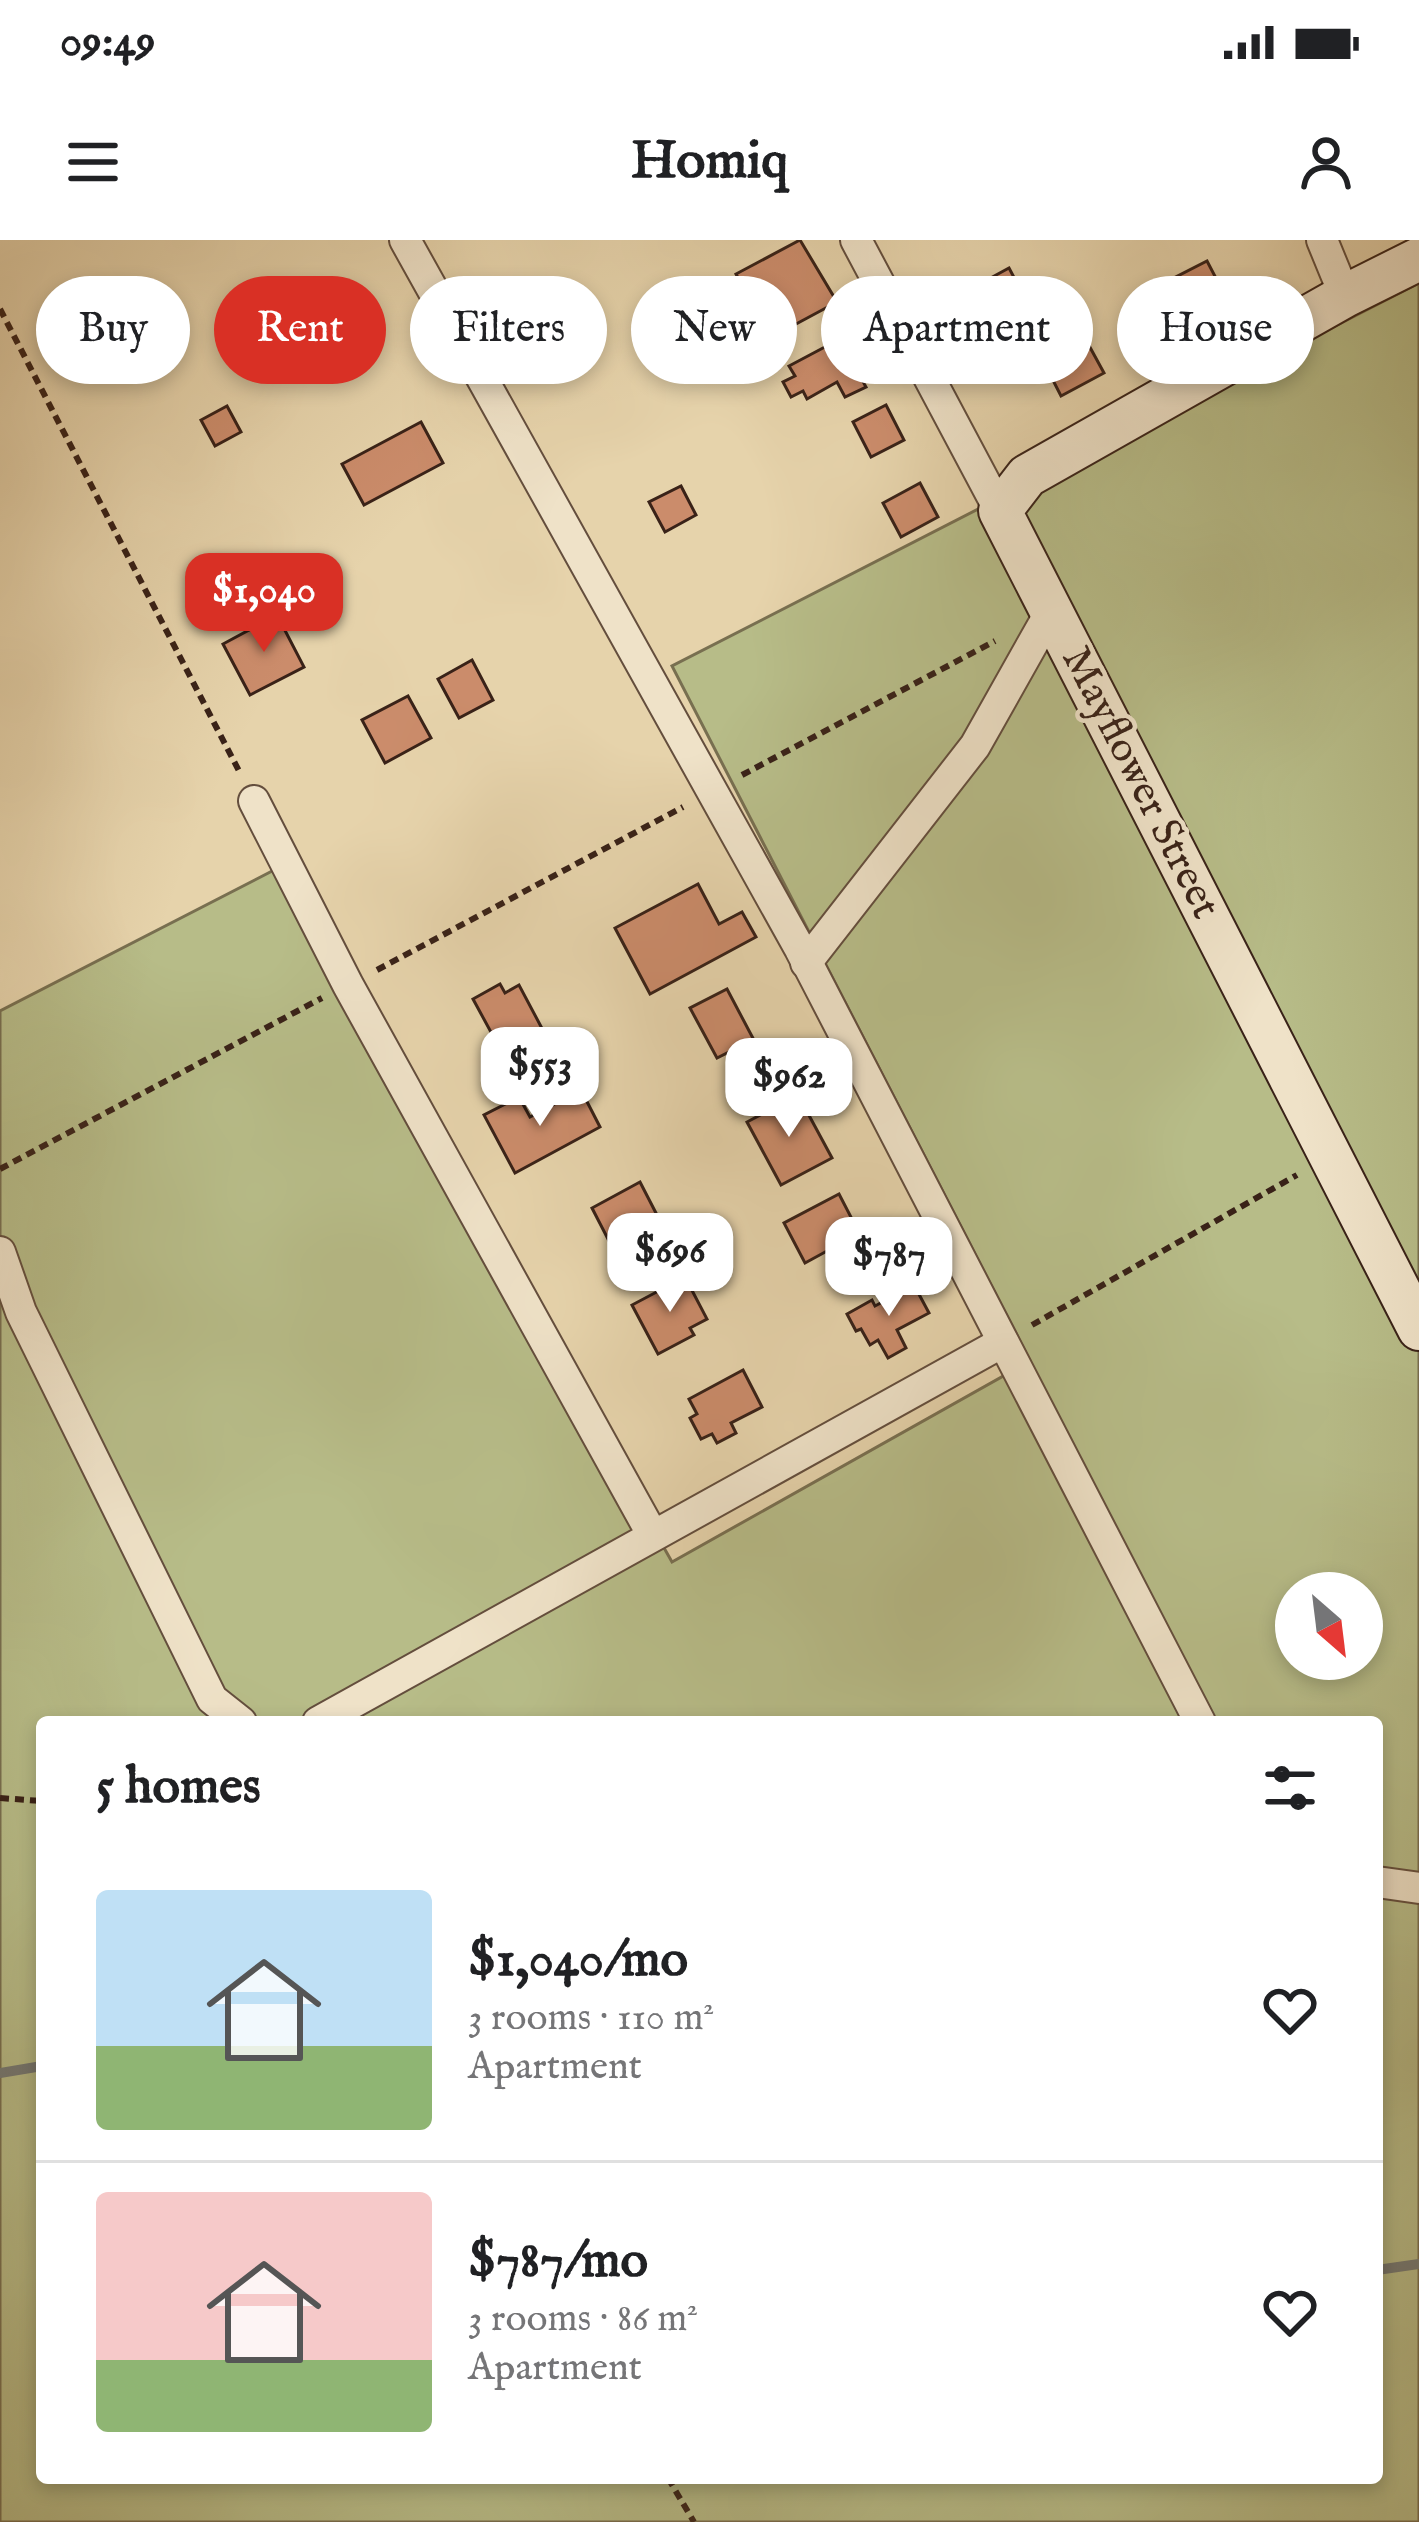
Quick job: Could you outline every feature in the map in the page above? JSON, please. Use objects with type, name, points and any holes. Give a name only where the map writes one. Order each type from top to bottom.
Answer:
[{"type":"street","points":[[405,240],[806,963],[1197,1716]]},
{"type":"street","name":"Mayflower Street","points":[[856,240],[1052,611],[1419,1329]]},
{"type":"street","points":[[1322,240],[1345,296]]},
{"type":"street","points":[[1000,511],[1027,476],[1419,259]]},
{"type":"street","points":[[806,963],[975,746],[1052,611]]},
{"type":"street","points":[[254,801],[348,985],[652,1534]]},
{"type":"street","points":[[0,1252],[21,1312],[212,1699],[233,1716]]},
{"type":"street","points":[[329,1716],[1003,1342]]},
{"type":"street","points":[[1383,1883],[1419,1888]]},
{"type":"path","points":[[0,309],[254,801]]},
{"type":"path","points":[[0,1169],[1052,611]]},
{"type":"path","points":[[1003,1342],[1331,1156]]},
{"type":"path","points":[[0,1798],[36,1801]]},
{"type":"path","points":[[672,2484],[694,2522]]},
{"type":"green space","points":[[1419,283],[1419,2522],[0,2522],[0,1011],[280,867],[672,1562],[1030,1361],[672,666],[1222,384],[1314,384],[1314,337]]},
{"type":"building","points":[[800,240],[821,276],[821,311],[797,323],[797,276],[736,274]]},
{"type":"building","points":[[1207,261],[1215,276],[1178,276]]},
{"type":"building","points":[[821,349],[821,384],[833,384],[807,399],[803,391],[791,397],[784,384],[797,384],[797,362]]},
{"type":"building","points":[[1093,353],[1104,373],[1093,379]]},
{"type":"building","points":[[838,384],[864,384],[866,387],[845,397]]},
{"type":"building","points":[[1055,384],[1083,384],[1061,396]]},
{"type":"building","points":[[886,405],[904,440],[871,457],[853,422]]},
{"type":"building","points":[[227,406],[241,432],[215,446],[201,420]]},
{"type":"building","points":[[421,422],[443,463],[364,505],[342,464]]},
{"type":"building","points":[[920,483],[938,517],[901,537],[883,503]]},
{"type":"building","points":[[681,486],[696,515],[665,532],[649,502]]},
{"type":"building","points":[[277,615],[304,667],[250,695],[223,644]]},
{"type":"building","points":[[472,660],[493,700],[459,718],[438,679]]},
{"type":"building","points":[[408,696],[431,738],[385,763],[362,720]]},
{"type":"building","points":[[698,884],[719,924],[742,912],[756,937],[650,994],[615,928]]},
{"type":"building","points":[[500,984],[505,993],[519,985],[546,1036],[505,1058],[473,999]]},
{"type":"building","points":[[727,989],[756,1044],[717,1058],[690,1008]]},
{"type":"building","points":[[581,1090],[600,1127],[515,1173],[484,1115],[519,1097],[530,1117]]},
{"type":"building","points":[[798,1095],[832,1158],[781,1185],[747,1122]]},
{"type":"building","points":[[640,1182],[658,1217],[610,1243],[592,1208]]},
{"type":"building","points":[[839,1194],[868,1250],[835,1267],[827,1251],[805,1263],[784,1223]]},
{"type":"building","points":[[685,1277],[707,1319],[690,1328],[694,1335],[658,1354],[632,1305]]},
{"type":"building","points":[[914,1285],[929,1313],[897,1330],[906,1348],[888,1358],[878,1340],[870,1345],[861,1329],[856,1331],[847,1314],[872,1300],[875,1306]]},
{"type":"building","points":[[743,1370],[762,1407],[731,1423],[736,1433],[717,1443],[712,1434],[701,1439],[690,1418],[697,1414],[689,1399]]},
{"type":"waterway","points":[[0,2073],[36,2067]]},
{"type":"waterway","points":[[1383,2269],[1419,2264]]}]
